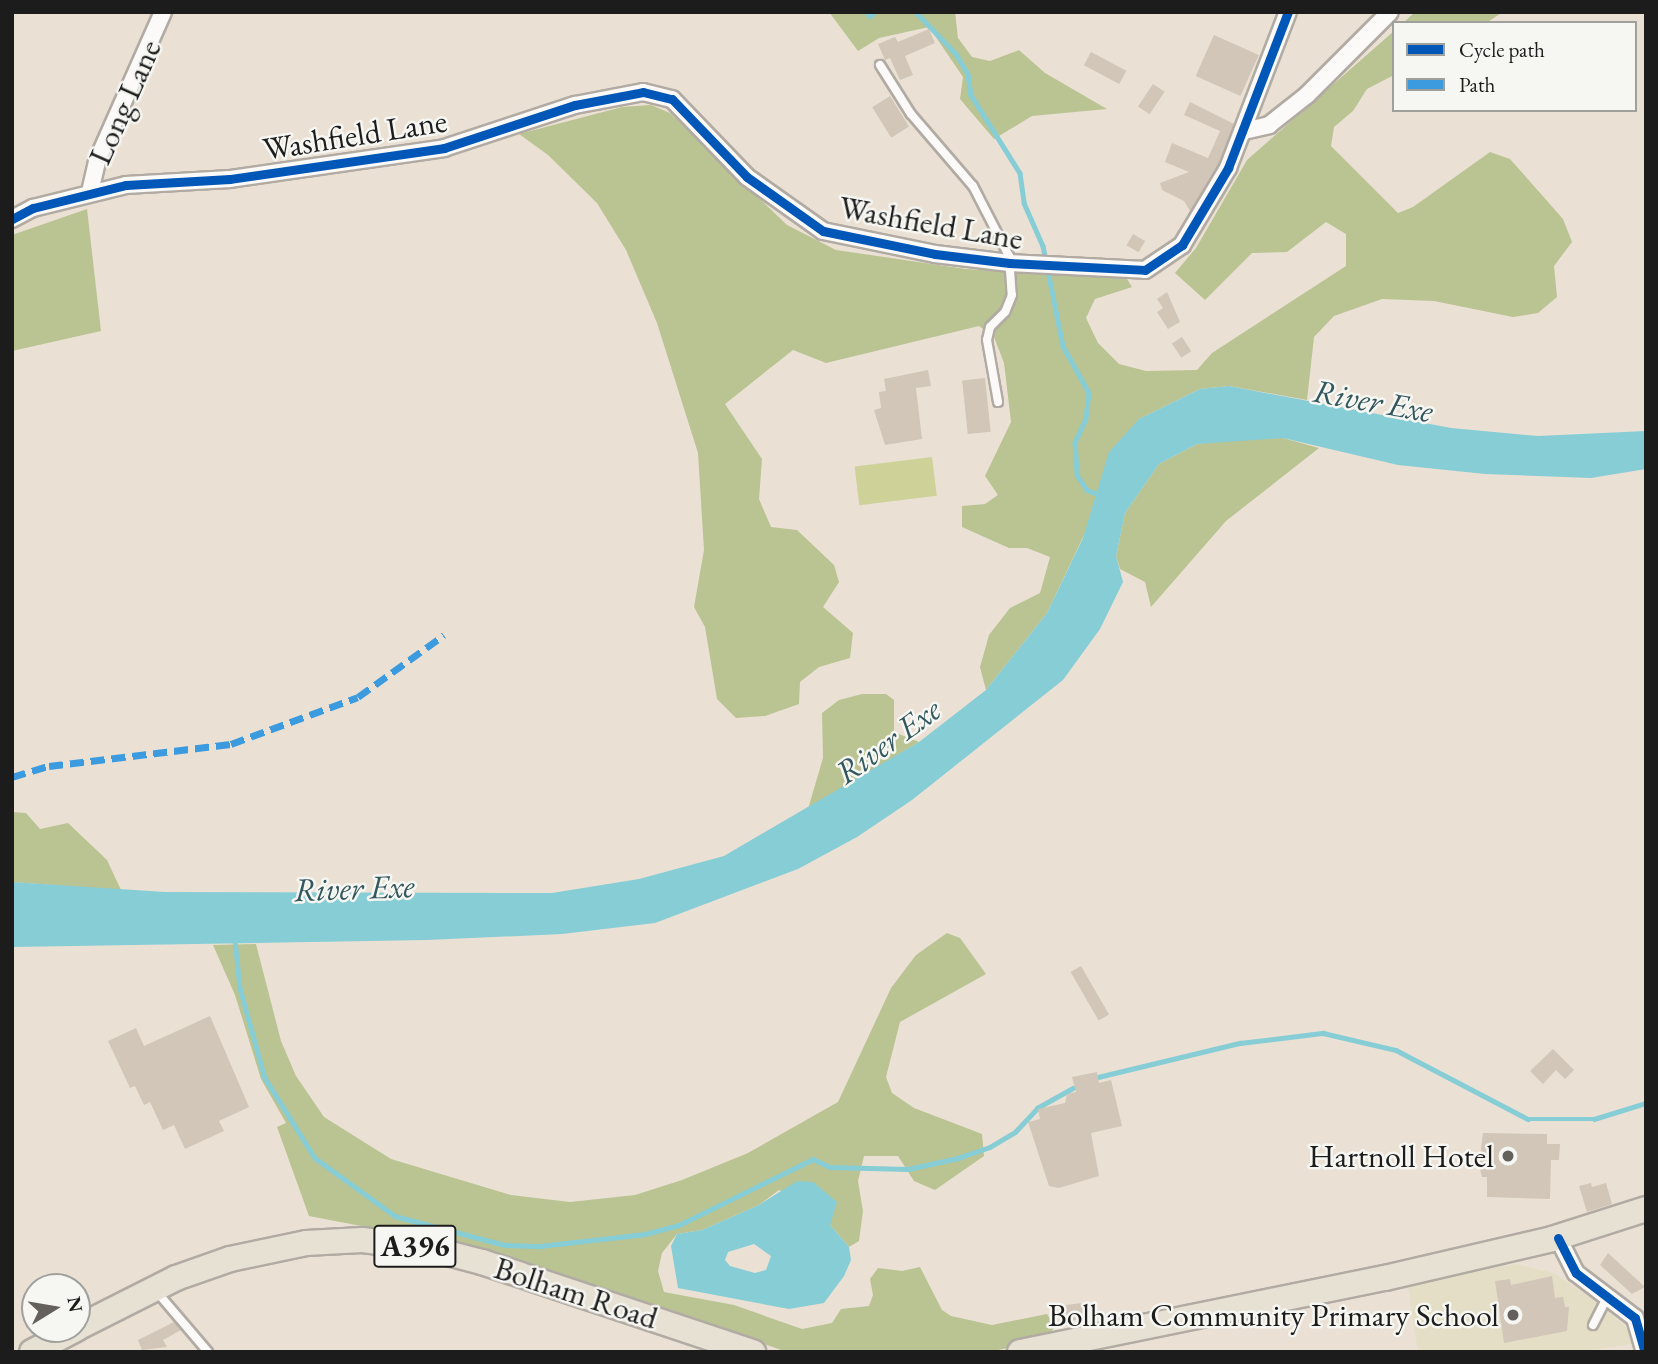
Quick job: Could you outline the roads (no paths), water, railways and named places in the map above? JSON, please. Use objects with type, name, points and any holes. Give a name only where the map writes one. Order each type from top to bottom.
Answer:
[{"type":"main road","points":[[1020,1352],[1558,1238],[1646,1209]]},
{"type":"main road","name":"Bolham Road","points":[[91,1321],[210,1265],[278,1248],[336,1240],[388,1242],[482,1262],[753,1352]]},
{"type":"main road","name":"Bolham Road","points":[[32,1352],[49,1343]]},
{"type":"street","name":"Long Lane","points":[[90,192],[97,161],[163,12]]},
{"type":"street","points":[[1244,131],[1269,125],[1307,95],[1390,12]]},
{"type":"street","name":"Washfield Lane","points":[[12,219],[33,208],[126,185],[230,179],[444,148],[575,105],[643,92],[672,99],[747,177],[823,230],[935,254],[1009,263],[1145,270],[1168,259],[1182,245],[1205,207],[1244,131],[1285,14]]},
{"type":"street","points":[[1558,1238],[1569,1265],[1643,1326],[1645,1352]]},
{"type":"lane","points":[[880,65],[911,114],[973,186],[1009,263],[1010,303],[990,327],[987,340],[998,402]]},
{"type":"lane","points":[[155,1289],[208,1352]]},
{"type":"lane","points":[[1593,1325],[1608,1296]]},
{"type":"water","points":[[1229,386],[1451,428],[1538,436],[1646,431],[1646,469],[1591,478],[1485,474],[1398,465],[1283,438],[1197,444],[1159,464],[1125,513],[1116,556],[1123,582],[1100,629],[1063,680],[912,800],[857,837],[798,869],[655,923],[562,934],[427,940],[12,947],[12,882],[165,892],[552,893],[639,879],[724,856],[919,742],[986,690],[1047,613],[1083,538],[1109,452],[1139,419],[1200,389]]},
{"type":"water","points":[[797,1181],[813,1182],[837,1202],[830,1225],[849,1247],[851,1260],[844,1276],[824,1303],[789,1309],[678,1288],[671,1246],[677,1234],[702,1230],[759,1205]],"holes":[[[754,1244],[771,1256],[766,1270],[755,1273],[730,1266],[725,1260],[728,1252]]]},
{"type":"waterway","points":[[867,12],[870,16],[874,12]]},
{"type":"waterway","points":[[916,12],[956,54],[968,74],[971,95],[1020,173],[1024,203],[1043,246],[1063,346],[1089,393],[1086,419],[1075,443],[1077,475],[1087,490],[1100,495]]},
{"type":"waterway","points":[[235,940],[240,988],[265,1078],[315,1158],[395,1216],[505,1245],[540,1246],[645,1234],[679,1225],[813,1159],[830,1167],[908,1169],[958,1158],[990,1147],[1015,1132],[1037,1108],[1073,1088]]},
{"type":"waterway","points":[[1098,1077],[1240,1043],[1323,1033],[1396,1050],[1528,1119],[1594,1119],[1646,1103]]},
{"type":"place","name":"Hartnoll Hotel","points":[[1508,1156]]},
{"type":"place","name":"Bolham Community Primary School","points":[[1513,1315]]},
{"type":"water label","name":"River Exe","points":[[1373,401]]},
{"type":"water label","name":"River Exe","points":[[888,741]]},
{"type":"water label","name":"River Exe","points":[[354,888]]}]
